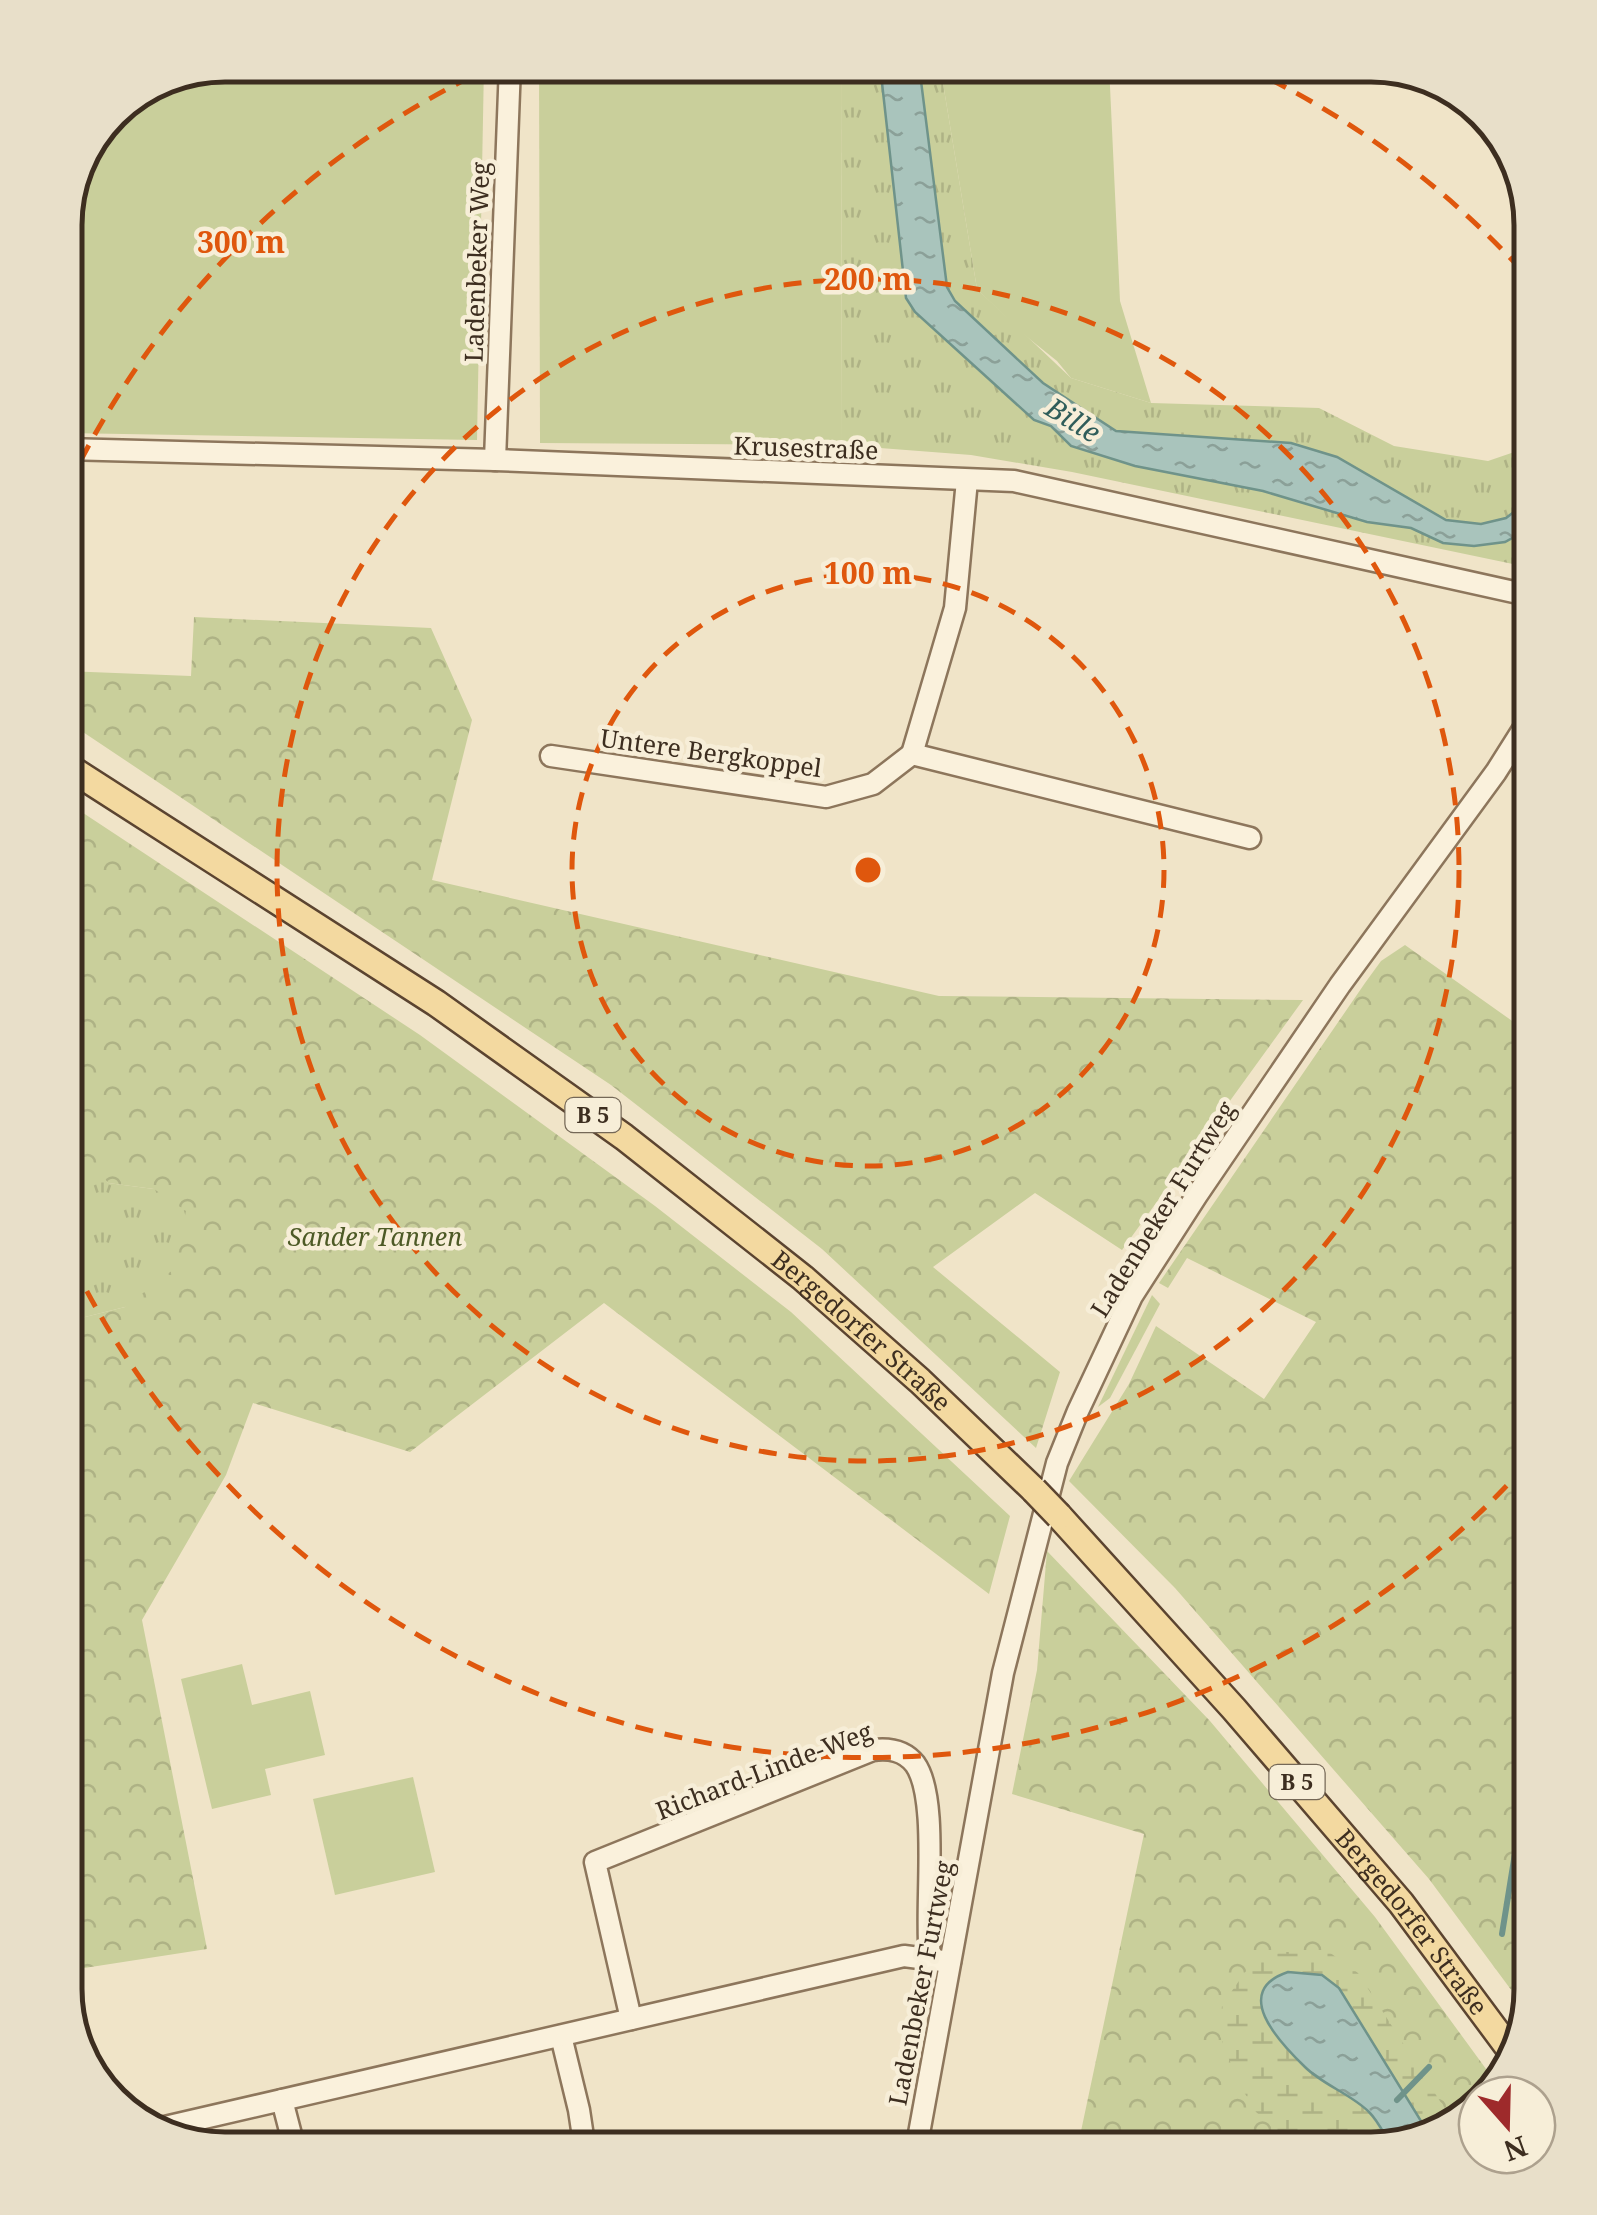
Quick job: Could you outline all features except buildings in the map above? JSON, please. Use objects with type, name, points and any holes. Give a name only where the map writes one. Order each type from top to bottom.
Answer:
[{"type":"main road","name":"Bergedorfer Straße","points":[[83,776],[436,1004],[624,1137],[802,1278],[920,1381],[1046,1504],[1234,1708],[1401,1903],[1505,2042]]},
{"type":"street","name":"Ladenbeker Weg","points":[[495,460],[509,82]]},
{"type":"street","name":"Krusestraße","points":[[83,450],[495,460],[1014,481],[1514,592]]},
{"type":"street","points":[[968,480],[955,608],[912,754],[1250,838]]},
{"type":"street","name":"Ladenbeker Furtweg","points":[[918,2132],[940,1959],[1003,1673],[1057,1463],[1078,1411],[1132,1296],[1340,985],[1514,744]]},
{"type":"street","name":"Untere Bergkoppel","points":[[551,756],[826,796],[873,784],[912,754]]},
{"type":"street","name":"Richard-Linde-Weg","points":[[631,2019],[595,1862],[873,1750],[886,1748],[902,1753],[922,1778],[940,1959]]},
{"type":"street","points":[[178,2124],[904,1956],[940,1959]]},
{"type":"street","points":[[561,2036],[583,2132]]},
{"type":"street","points":[[282,2100],[290,2132]]},
{"type":"green space","points":[[484,82],[477,440],[83,433],[83,216],[93,171],[124,124],[171,93],[198,85]]},
{"type":"green space","points":[[539,82],[842,83],[841,445],[540,443]]},
{"type":"green space","points":[[842,83],[943,83],[977,289],[1071,378],[1151,403],[1319,408],[1394,446],[1488,461],[1514,452],[1514,564],[1072,472],[971,455],[841,445]]},
{"type":"green space","points":[[943,83],[1110,83],[1120,301],[1151,403],[1071,378],[977,289]]},
{"type":"green space","points":[[194,617],[431,628],[472,720],[432,880],[939,996],[1303,1000],[1122,1250],[1035,1193],[933,1267],[1060,1372],[1036,1448],[822,1249],[611,1085],[83,732],[83,672],[191,676]]},
{"type":"green space","name":"Sander Tannen","points":[[83,813],[420,1035],[655,1206],[791,1312],[1010,1516],[989,1594],[604,1303],[410,1452],[253,1403],[226,1475],[142,1620],[207,1949],[82,1968],[82,1318],[125,1307],[154,1189],[108,1183],[82,1158]]},
{"type":"green space","points":[[1405,945],[1514,1022],[1514,1993],[1429,1879],[1175,1588],[1069,1481],[1129,1384],[1156,1326],[1264,1399],[1316,1322],[1187,1258],[1168,1288],[1159,1283],[1381,961]]},
{"type":"green space","points":[[82,1157],[91,1159],[108,1183],[154,1189],[186,1211],[174,1269],[125,1307],[82,1318]]},
{"type":"green space","points":[[1152,1295],[1160,1304],[1110,1398],[1098,1407]]},
{"type":"green space","points":[[1047,1551],[1210,1721],[1375,1917],[1488,2072],[1486,2075],[1457,2075],[1457,2104],[1422,2123],[1339,1988],[1270,1978],[1381,2131],[1081,2132],[1144,1834],[1012,1794],[1037,1670]]},
{"type":"green space","points":[[242,1664],[252,1705],[310,1691],[325,1755],[265,1769],[271,1795],[212,1809],[181,1679]]},
{"type":"green space","points":[[413,1777],[435,1872],[335,1895],[313,1799]]},
{"type":"green space","points":[[1281,1952],[1329,1952],[1358,1973],[1446,2111],[1422,2123],[1339,1988],[1306,2069],[1368,2111],[1382,2131],[1280,2132],[1256,2112],[1238,2082],[1220,2036],[1222,2005],[1251,1964]]},
{"type":"water","name":"Bille","points":[[882,83],[921,83],[947,287],[955,301],[1043,383],[1116,431],[1291,443],[1337,457],[1446,520],[1481,524],[1506,518],[1514,512],[1514,537],[1474,546],[1443,543],[1411,528],[1367,522],[1263,491],[1135,466],[1071,446],[1051,426],[1034,420],[915,312],[906,298]]},
{"type":"water","points":[[1288,1972],[1322,1975],[1339,1988],[1422,2123],[1383,2131],[1369,2112],[1312,2073],[1283,2044],[1265,2017],[1263,1991],[1271,1980]]},
{"type":"waterway","points":[[1502,1934],[1514,1860]]},
{"type":"waterway","points":[[1397,2100],[1429,2067]]}]
